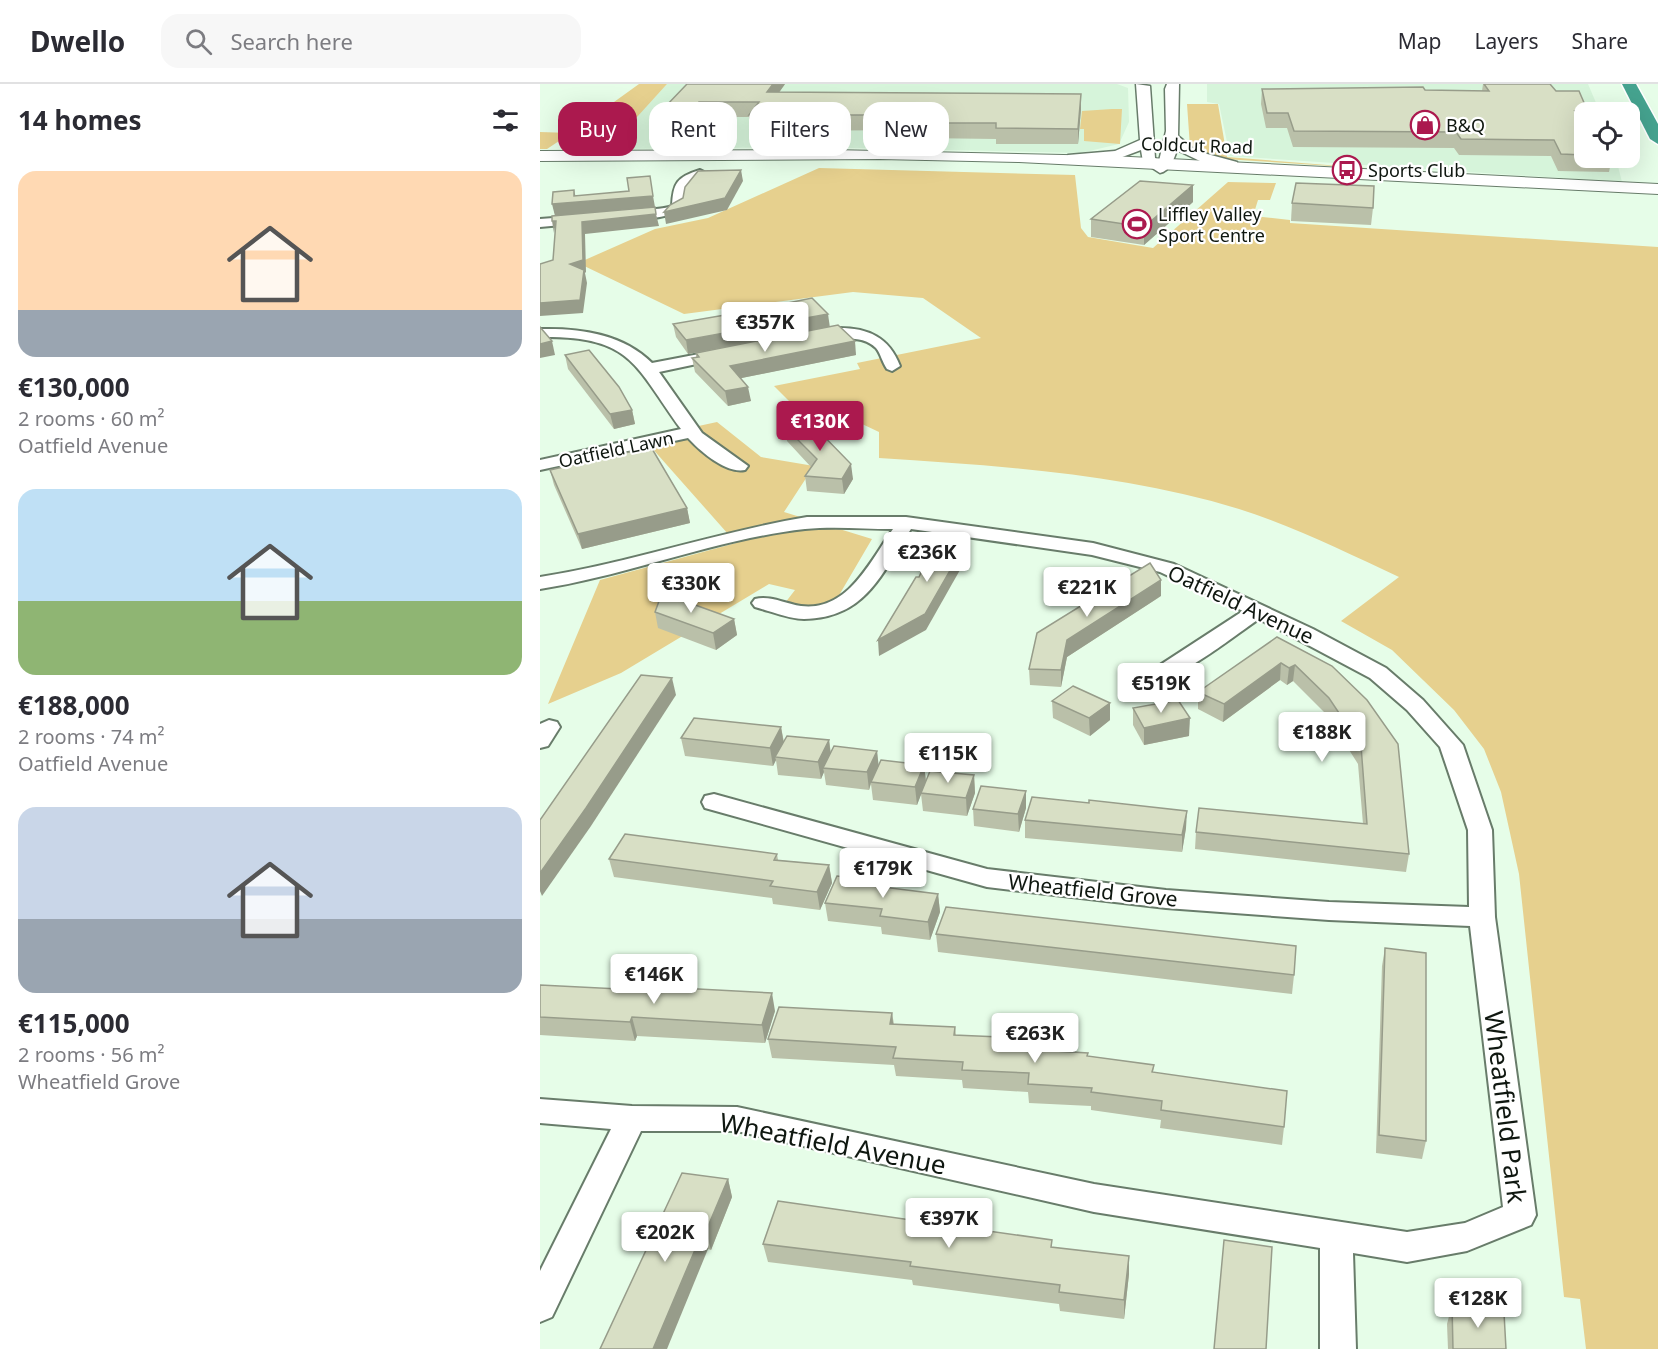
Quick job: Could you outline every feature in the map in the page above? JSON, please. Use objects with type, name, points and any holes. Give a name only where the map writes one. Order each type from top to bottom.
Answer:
[{"type":"highway","points":[[1629,84],[1658,139]]},
{"type":"main road","name":"Coldcut Road","points":[[851,154],[1060,159],[1658,189]]},
{"type":"main road","name":"Coldcut Road","points":[[540,156],[749,156]]},
{"type":"main road","name":"Coldcut Road","points":[[753,156],[1232,165],[1316,172]]},
{"type":"street","points":[[1142,84],[1144,86],[1147,142],[1159,164]]},
{"type":"street","points":[[1159,164],[1173,138],[1170,89],[1173,84]]},
{"type":"street","points":[[1173,138],[1182,150],[1192,156],[1232,165]]},
{"type":"street","points":[[1060,159],[1117,155],[1147,142]]},
{"type":"street","points":[[614,217],[665,213],[678,208],[679,187],[688,178],[700,174]]},
{"type":"street","points":[[540,223],[593,219]]},
{"type":"street","points":[[796,339],[840,332],[872,337],[889,353],[892,366]]},
{"type":"street","points":[[540,333],[582,336],[629,350],[648,369],[691,432],[713,453],[739,466]]},
{"type":"street","points":[[648,369],[739,351]]},
{"type":"street","name":"Oatfield Lawn","points":[[540,465],[691,432]]},
{"type":"street","name":"Oatfield Avenue","points":[[540,584],[585,576],[751,532],[807,523],[906,523],[1093,549],[1167,568],[1256,612],[1306,633],[1378,673],[1415,705],[1451,746],[1480,830],[1482,917]]},
{"type":"street","points":[[762,603],[803,613],[834,608],[842,604],[856,596],[906,523]]},
{"type":"street","points":[[1149,676],[1165,672],[1256,612]]},
{"type":"street","name":"Wheatfield Grove","points":[[714,802],[987,878],[1166,898],[1329,910],[1482,917]]},
{"type":"street","name":"Wheatfield Park","points":[[1407,1247],[1467,1237],[1520,1215],[1482,917]]},
{"type":"street","name":"Wheatfield Avenue","points":[[540,1111],[632,1118],[737,1119],[1094,1198],[1407,1247]]},
{"type":"street","points":[[540,1306],[632,1118]]},
{"type":"street","points":[[1336,1237],[1338,1349]]},
{"type":"shaded area","points":[[639,84],[667,84],[637,117],[637,102],[614,102]]},
{"type":"shaded area","points":[[667,84],[1117,84],[1128,88],[1129,122],[1119,144],[1081,153],[949,150],[949,102],[863,102],[863,148],[851,148],[851,102],[749,102],[749,148],[737,148],[737,102],[650,102]]},
{"type":"shaded area","points":[[1207,84],[1588,84],[1596,102],[1574,102],[1574,168],[1618,168],[1622,182],[1230,156],[1219,104],[1207,102]]},
{"type":"shaded area","points":[[649,103],[649,149],[637,149],[637,116]]},
{"type":"shaded area","points":[[1187,104],[1218,104],[1227,157],[1378,169],[1224,159],[1193,151],[1190,147]]},
{"type":"shaded area","points":[[1122,109],[1120,144],[1084,141],[1084,129],[1080,129],[1082,111]]},
{"type":"shaded area","points":[[540,132],[558,133],[558,142],[547,149],[540,149]]},
{"type":"shaded area","points":[[819,168],[1075,175],[1081,228],[1088,237],[1153,248],[1228,182],[1276,183],[1270,200],[1258,200],[1253,216],[1290,220],[1290,223],[1658,247],[1658,1349],[1586,1349],[1580,1299],[1564,1297],[1519,874],[1501,792],[1484,749],[1454,710],[1392,650],[1341,621],[1399,577],[1280,524],[1239,509],[1195,497],[1106,479],[1060,473],[879,458],[879,432],[824,406],[798,410],[774,386],[860,369],[857,363],[981,338],[923,298],[853,292],[684,314],[578,263],[655,229],[708,218]]},
{"type":"shaded area","points":[[717,422],[761,457],[814,466],[784,512],[872,539],[838,597],[814,607],[785,603],[795,590],[769,584],[621,673],[548,704],[600,580],[736,543],[643,438]]},
{"type":"building","points":[[687,84],[773,84],[767,92],[1081,94],[1078,129],[996,128],[996,123],[949,123],[949,102],[863,102],[863,115],[851,115],[851,102],[670,102]]},
{"type":"building","name":"B&Q","points":[[1484,84],[1550,84],[1556,91],[1579,91],[1584,102],[1574,102],[1574,155],[1561,154],[1554,140],[1461,139],[1456,132],[1294,131],[1288,113],[1267,113],[1262,89],[1423,87],[1425,90],[1489,91]]},
{"type":"building","points":[[741,170],[725,198],[664,212],[670,205],[683,198],[685,187],[698,171]]},
{"type":"building","points":[[650,176],[653,196],[552,204],[553,192],[574,190],[574,196],[629,191],[627,178]]},
{"type":"building","points":[[1140,181],[1193,185],[1144,227],[1091,219]]},
{"type":"building","points":[[1296,183],[1374,186],[1373,208],[1292,203]]},
{"type":"building","points":[[655,207],[656,214],[582,222],[583,260],[570,264],[584,270],[580,300],[540,303],[540,264],[553,260],[556,221],[552,221],[552,216]]},
{"type":"building","points":[[812,298],[828,314],[686,340],[673,324],[748,311]]},
{"type":"building","points":[[838,325],[855,341],[730,366],[748,387],[725,391],[692,358],[699,357],[696,353]]},
{"type":"building","points":[[540,327],[552,341],[540,344]]},
{"type":"building","points":[[589,350],[619,387],[632,410],[610,414],[565,355]]},
{"type":"building","points":[[809,421],[851,464],[842,479],[805,476],[817,459],[785,427]]},
{"type":"building","points":[[651,447],[687,508],[578,534],[550,470]]},
{"type":"building","points":[[938,536],[968,539],[925,614],[878,640],[916,577],[919,577]]},
{"type":"building","points":[[1150,563],[1161,580],[1067,640],[1061,670],[1029,669],[1037,633]]},
{"type":"building","points":[[662,593],[734,619],[713,633],[655,612]]},
{"type":"building","points":[[1277,637],[1332,666],[1367,700],[1398,744],[1409,854],[1196,832],[1199,808],[1367,824],[1361,746],[1329,698],[1295,665],[1289,668],[1281,663],[1224,704],[1198,692]]},
{"type":"building","points":[[641,675],[672,678],[540,873],[540,820]]},
{"type":"building","points":[[1073,686],[1110,703],[1089,718],[1052,701]]},
{"type":"building","points":[[1178,700],[1190,718],[1144,728],[1133,708]]},
{"type":"building","points":[[694,718],[781,727],[770,748],[681,738]]},
{"type":"building","points":[[787,736],[829,740],[818,762],[775,757]]},
{"type":"building","points":[[834,746],[877,751],[867,772],[823,768]]},
{"type":"building","points":[[881,760],[924,765],[915,787],[871,782]]},
{"type":"building","points":[[930,771],[974,775],[966,798],[921,793]]},
{"type":"building","points":[[981,786],[1026,791],[1018,814],[973,809]]},
{"type":"building","points":[[1032,797],[1089,803],[1089,800],[1187,811],[1182,835],[1025,820]]},
{"type":"building","points":[[625,834],[777,854],[774,860],[829,865],[817,892],[770,886],[773,881],[609,859]]},
{"type":"building","points":[[837,876],[884,882],[882,887],[938,894],[928,922],[880,916],[882,909],[825,903]]},
{"type":"building","points":[[946,907],[1296,946],[1294,975],[936,934]]},
{"type":"building","points":[[1385,948],[1426,953],[1426,1141],[1379,1135]]},
{"type":"building","points":[[540,985],[659,991],[661,987],[772,993],[762,1025],[632,1017],[630,1022],[540,1017]]},
{"type":"building","points":[[779,1007],[892,1013],[890,1024],[955,1027],[954,1035],[1022,1038],[1021,1049],[1088,1053],[1087,1056],[1154,1065],[1152,1072],[1287,1091],[1284,1127],[1161,1110],[1162,1101],[1091,1092],[1092,1088],[1028,1084],[1029,1073],[962,1070],[963,1062],[893,1058],[896,1047],[768,1039]]},
{"type":"building","points":[[682,1173],[728,1179],[706,1231],[703,1231],[653,1349],[600,1349]]},
{"type":"building","points":[[778,1201],[1052,1240],[1051,1247],[1129,1256],[1124,1300],[1059,1292],[1060,1285],[910,1266],[911,1262],[763,1244]]},
{"type":"building","points":[[1224,1240],[1272,1247],[1266,1349],[1214,1349]]},
{"type":"building","points":[[1452,1305],[1504,1313],[1506,1349],[1453,1349]]},
{"type":"place","name":"B&Q","points":[[1425,125]]},
{"type":"place","name":"Sports Club","points":[[1347,170]]},
{"type":"place","name":"Liffley Valley Sport Centre","points":[[1137,224]]}]
